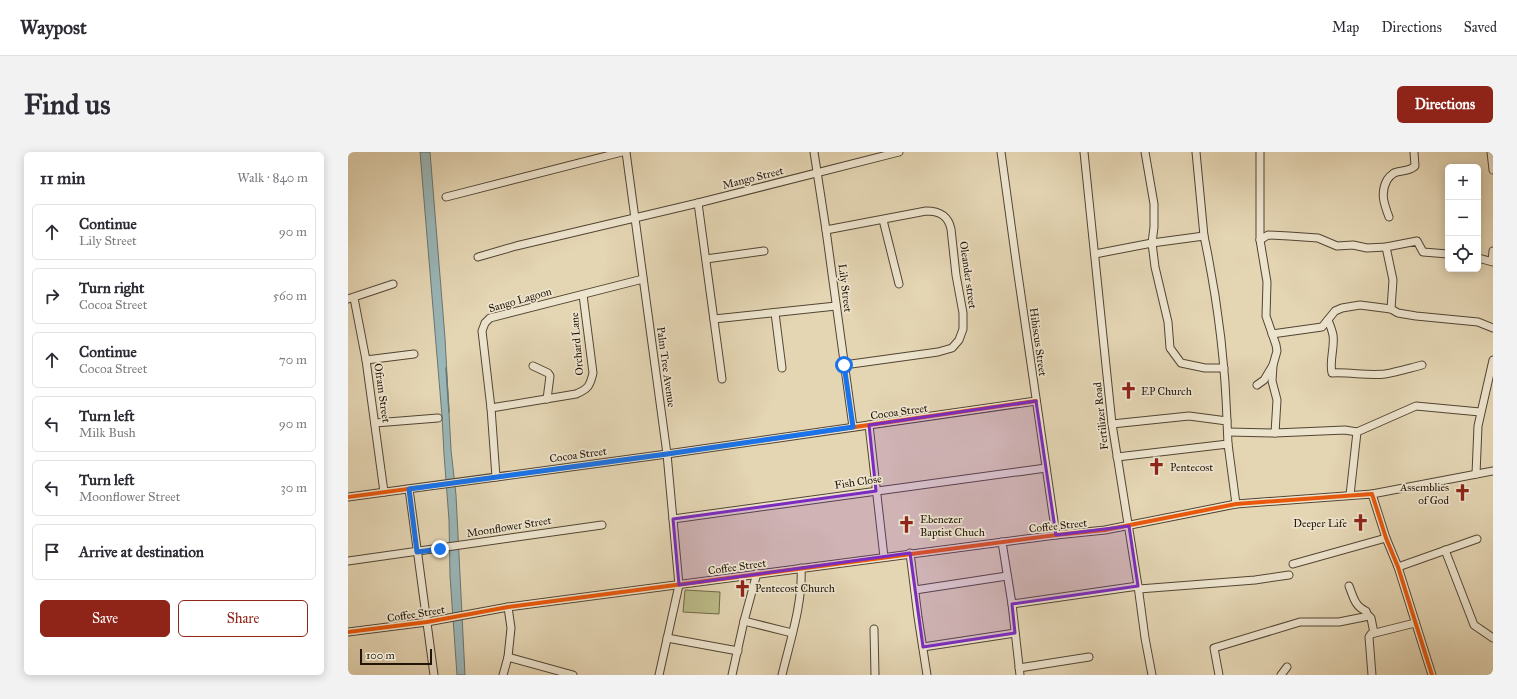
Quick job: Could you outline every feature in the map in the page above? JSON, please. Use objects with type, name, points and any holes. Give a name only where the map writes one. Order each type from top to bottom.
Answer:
[{"type":"street","points":[[446,197],[622,152]]},
{"type":"street","name":"Palm Tree Avenue","points":[[626,152],[667,454],[680,585],[659,675]]},
{"type":"street","name":"Lily Street","points":[[814,152],[853,427]]},
{"type":"street","name":"Mango Street","points":[[478,257],[549,237],[698,203],[817,173],[878,155],[899,152]]},
{"type":"street","name":"Hibiscus Street","points":[[1001,152],[1056,535]]},
{"type":"street","name":"Fertilizer Road","points":[[1084,152],[1112,424],[1152,675]]},
{"type":"street","points":[[1145,152],[1154,204],[1152,243],[1155,267],[1168,322],[1170,348],[1181,363],[1205,368],[1224,368]]},
{"type":"street","points":[[1196,152],[1204,236],[1217,306],[1227,391],[1228,444],[1236,504]]},
{"type":"street","points":[[1257,385],[1264,380],[1272,366],[1277,351],[1266,316],[1268,282],[1260,240],[1260,152]]},
{"type":"street","points":[[1389,217],[1384,203],[1384,188],[1389,177],[1393,174],[1412,169],[1415,166],[1414,152]]},
{"type":"street","points":[[1491,152],[1493,170]]},
{"type":"street","points":[[698,203],[722,379]]},
{"type":"street","name":"Oleander street","points":[[826,230],[926,211],[935,211],[944,215],[950,222],[963,313],[963,329],[959,340],[952,348],[938,352],[844,365]]},
{"type":"street","points":[[882,220],[899,284]]},
{"type":"street","points":[[1260,240],[1268,235],[1318,238],[1337,246],[1352,245],[1367,248],[1386,247],[1417,241],[1423,252],[1445,254]]},
{"type":"street","points":[[1095,254],[1152,243],[1204,236]]},
{"type":"street","points":[[1386,247],[1393,280],[1391,309]]},
{"type":"street","points":[[706,260],[764,251]]},
{"type":"street","points":[[1481,259],[1492,261],[1493,252]]},
{"type":"street","name":"Sango Lagoon","points":[[496,477],[491,408],[482,331],[485,323],[490,318],[643,279]]},
{"type":"street","points":[[351,298],[393,284]]},
{"type":"street","name":"Orchard Lane","points":[[491,408],[576,394],[586,390],[591,383],[593,373],[583,294]]},
{"type":"street","name":"Ofram Street","points":[[351,298],[366,360],[384,492]]},
{"type":"street","points":[[1272,334],[1322,327],[1335,311],[1342,308],[1360,305],[1391,309],[1416,316],[1478,322],[1493,328]]},
{"type":"street","points":[[714,318],[836,306]]},
{"type":"street","points":[[775,313],[782,368]]},
{"type":"street","points":[[1328,320],[1333,334],[1331,364],[1332,373],[1350,372],[1364,374],[1386,374],[1422,365]]},
{"type":"street","points":[[366,360],[414,354]]},
{"type":"street","points":[[1476,474],[1480,412],[1493,362]]},
{"type":"street","points":[[533,366],[548,373],[550,376],[547,399]]},
{"type":"street","points":[[1272,366],[1272,381],[1277,400],[1275,433]]},
{"type":"street","name":"Cocoa Street","points":[[409,489],[1036,401]]},
{"type":"street","points":[[1228,432],[1275,433],[1345,430],[1357,432],[1416,406],[1480,412]]},
{"type":"street","points":[[1112,424],[1189,416],[1227,421]]},
{"type":"street","points":[[375,423],[438,418]]},
{"type":"street","points":[[869,425],[884,557]]},
{"type":"street","points":[[1350,495],[1357,432]]},
{"type":"street","points":[[1117,457],[1228,444]]},
{"type":"street","name":"Fish Close","points":[[674,519],[876,490],[1046,468]]},
{"type":"street","name":"Coffee Street","points":[[348,632],[427,622],[508,607],[680,585],[757,573],[1105,530],[1236,504],[1372,494],[1493,471]]},
{"type":"street","points":[[348,497],[409,489],[434,675]]},
{"type":"street","points":[[1372,494],[1386,538],[1398,567],[1432,675]]},
{"type":"street","name":"Moonflower Street","points":[[348,561],[602,525]]},
{"type":"street","points":[[1293,564],[1386,538]]},
{"type":"street","points":[[1398,567],[1476,539]]},
{"type":"street","points":[[1002,542],[1012,604],[1020,672],[1089,657]]},
{"type":"street","points":[[1445,550],[1474,625],[1493,638]]},
{"type":"street","points":[[910,553],[927,675]]},
{"type":"street","points":[[782,675],[801,587],[801,568]]},
{"type":"street","points":[[732,675],[744,620],[757,573]]},
{"type":"street","points":[[1012,604],[1139,587],[1255,580],[1289,574]]},
{"type":"street","points":[[915,590],[1007,576]]},
{"type":"street","points":[[1349,586],[1356,605],[1366,612],[1371,618],[1374,633]]},
{"type":"street","points":[[503,675],[508,657],[511,632],[508,607]]},
{"type":"street","points":[[1219,675],[1214,650],[1216,647],[1268,633],[1300,622],[1339,622],[1368,616]]},
{"type":"street","points":[[744,620],[792,633]]},
{"type":"street","points":[[1372,675],[1369,637],[1371,634],[1415,623]]},
{"type":"street","points":[[874,629],[875,675]]},
{"type":"street","points":[[923,647],[1015,633]]},
{"type":"street","points":[[667,638],[738,651]]},
{"type":"street","points":[[508,657],[573,675]]},
{"type":"street","points":[[1281,675],[1287,667]]},
{"type":"highlighted area","points":[[1036,401],[1056,535],[1129,526],[1138,586],[1012,604],[1015,633],[923,647],[910,553],[679,585],[673,519],[876,491],[869,425]]},
{"type":"green space","points":[[685,590],[720,592],[719,614],[683,612]]},
{"type":"water","points":[[420,152],[430,152],[445,338],[451,450],[456,495],[465,675],[457,675],[450,576],[449,520],[442,416]]},
{"type":"waterway","points":[[446,368],[449,412]]},
{"type":"cycle path","points":[[348,497],[667,454],[1036,401]]},
{"type":"cycle path","points":[[348,632],[427,622],[508,607],[1056,535],[1105,530],[1236,504],[1372,494],[1386,538],[1398,567],[1432,675]]},
{"type":"place","name":"EP Church","points":[[1128,391]]},
{"type":"place","name":"Pentecost","points":[[1157,467]]},
{"type":"place","name":"Assemblies of God","points":[[1462,493]]},
{"type":"place","name":"Deeper Life","points":[[1360,523]]},
{"type":"place","name":"Ebenezer Baptist Chuch","points":[[907,525]]},
{"type":"place","name":"Pentecost Church","points":[[742,588]]},
{"type":"route","points":[[440,549],[417,552],[409,489],[853,427],[844,365]]}]
